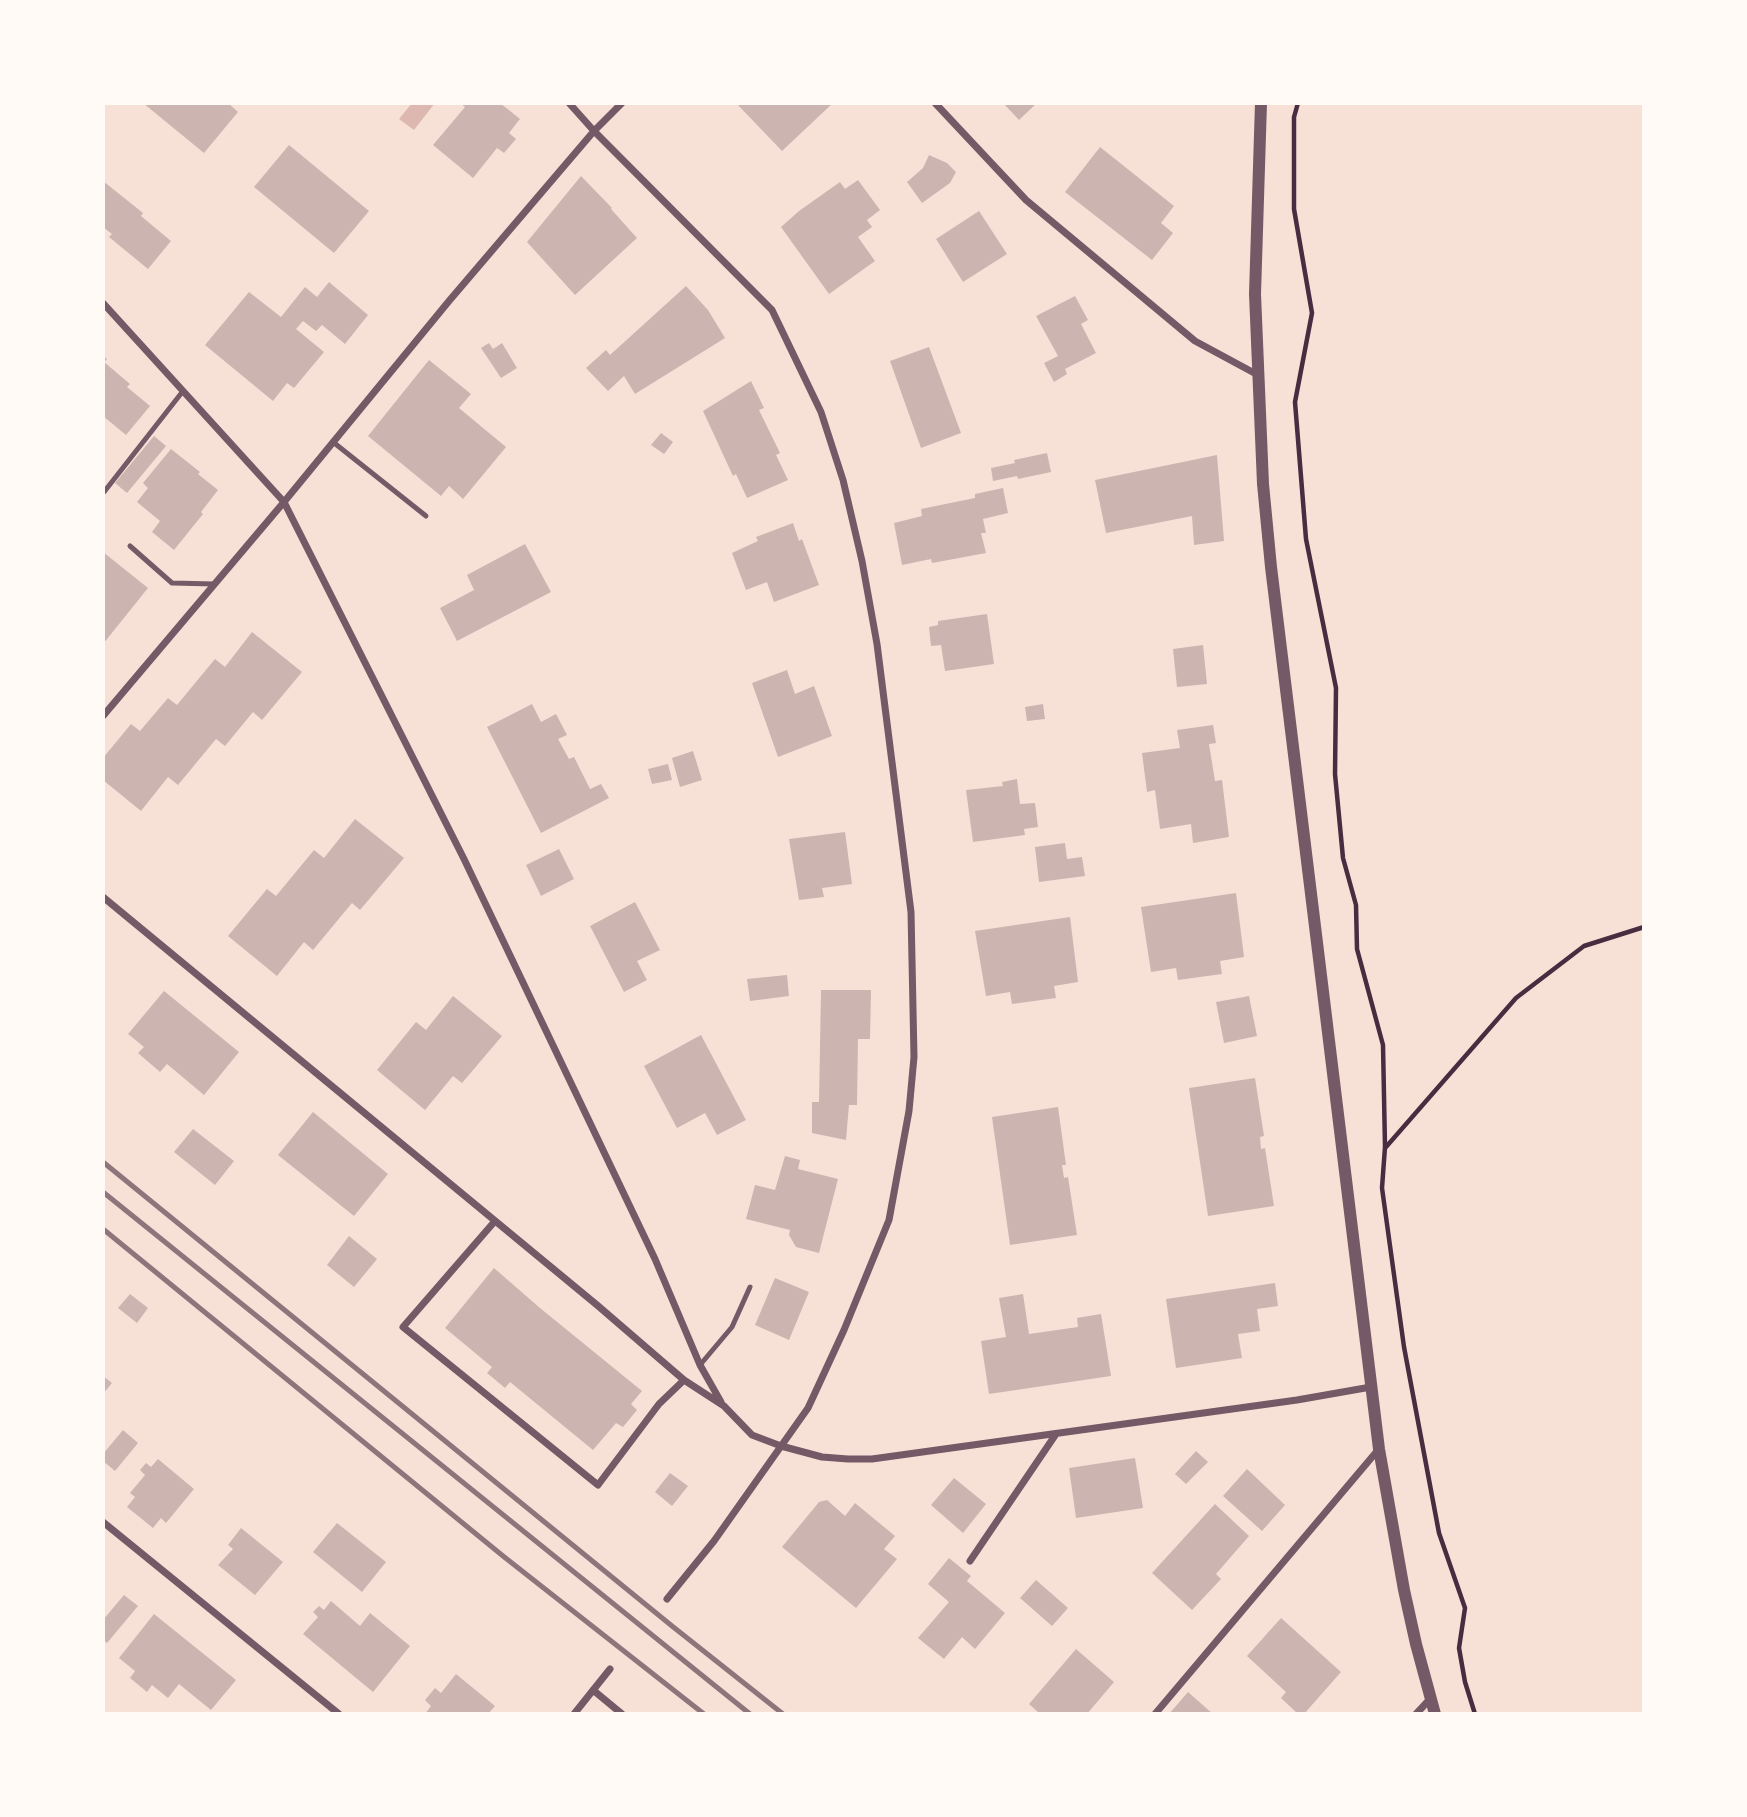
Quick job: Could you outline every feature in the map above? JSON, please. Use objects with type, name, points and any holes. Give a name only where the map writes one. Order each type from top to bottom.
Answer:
[{"type":"street","points":[[569,103],[772,310],[821,412],[843,480],[862,561],[877,644],[911,912],[914,1057],[909,1111],[890,1220],[808,1408],[714,1541],[667,1599]]},
{"type":"street","points":[[103,716],[449,301],[594,131],[622,103]]},
{"type":"street","points":[[935,103],[1026,200],[1195,341],[1259,376]]},
{"type":"street","points":[[1261,103],[1255,294],[1263,484],[1271,568],[1379,1449],[1404,1590],[1435,1714]]},
{"type":"street","points":[[103,303],[284,502],[464,859],[654,1259],[700,1366],[723,1406]]},
{"type":"street","points":[[103,897],[684,1380],[723,1406],[752,1435],[822,1457],[872,1459],[1297,1400],[1371,1387]]},
{"type":"street","points":[[495,1221],[403,1326],[598,1485],[659,1404],[684,1380]]},
{"type":"street","points":[[970,1561],[1056,1434]]},
{"type":"street","points":[[1155,1714],[1379,1449]]},
{"type":"street","points":[[103,1522],[339,1714]]},
{"type":"street","points":[[574,1714],[610,1669]]},
{"type":"street","points":[[593,1690],[622,1714]]},
{"type":"street","points":[[1416,1714],[1430,1699]]},
{"type":"lane","points":[[104,492],[183,391]]},
{"type":"lane","points":[[333,442],[426,516]]},
{"type":"lane","points":[[130,546],[172,583],[215,584]]},
{"type":"lane","points":[[700,1366],[732,1327],[750,1287]]},
{"type":"path","points":[[1298,103],[1294,117],[1294,209],[1312,313],[1295,402],[1306,539],[1336,688],[1335,774],[1343,858],[1356,905],[1357,949],[1383,1045],[1385,1147],[1382,1188],[1404,1347],[1439,1533],[1465,1608],[1459,1648],[1465,1682],[1475,1714]]},
{"type":"path","points":[[1385,1147],[1516,998],[1584,946],[1644,927]]},
{"type":"shaded area","points":[[412,103],[435,103],[414,130],[399,119]]},
{"type":"building","points":[[143,103],[228,103],[238,112],[204,153]]},
{"type":"building","points":[[460,103],[500,103],[520,119],[509,133],[516,139],[504,153],[497,148],[473,178],[433,145],[465,107]]},
{"type":"building","points":[[736,103],[833,103],[782,151]]},
{"type":"building","points":[[1003,103],[1037,103],[1019,120]]},
{"type":"building","points":[[289,145],[369,211],[334,253],[254,187]]},
{"type":"building","points":[[1100,147],[1174,206],[1161,223],[1173,233],[1152,260],[1065,192]]},
{"type":"building","points":[[929,155],[947,163],[956,172],[950,183],[922,203],[907,182],[923,168]]},
{"type":"building","points":[[581,176],[637,238],[575,295],[527,242]]},
{"type":"building","points":[[858,180],[880,210],[867,220],[872,227],[858,237],[875,261],[829,294],[781,227],[840,182],[845,189]]},
{"type":"building","points":[[103,181],[143,213],[141,216],[171,241],[148,269],[109,237],[112,234],[103,227]]},
{"type":"building","points":[[979,211],[1007,254],[963,282],[936,239]]},
{"type":"building","points":[[329,282],[368,315],[345,344],[322,325],[316,331],[303,321],[296,329],[324,352],[294,388],[287,383],[273,401],[205,345],[249,292],[281,317],[305,287],[317,297]]},
{"type":"building","points":[[686,286],[708,310],[725,338],[635,394],[624,376],[608,391],[586,368],[606,350],[610,355]]},
{"type":"building","points":[[1075,296],[1088,320],[1081,324],[1096,353],[1065,369],[1067,374],[1054,382],[1044,363],[1058,356],[1036,316]]},
{"type":"building","points":[[489,343],[493,349],[502,343],[517,368],[501,378],[481,348]]},
{"type":"building","points":[[929,347],[961,433],[921,448],[890,361]]},
{"type":"building","points":[[103,356],[107,359],[104,362],[130,384],[127,387],[150,406],[126,435],[103,416]]},
{"type":"building","points":[[429,360],[471,394],[459,408],[506,447],[463,499],[449,486],[441,496],[368,436]]},
{"type":"building","points":[[751,381],[764,408],[759,410],[780,453],[776,455],[788,480],[747,498],[736,474],[733,476],[703,411]]},
{"type":"building","points":[[661,433],[673,442],[664,454],[651,445]]},
{"type":"building","points":[[154,436],[166,446],[127,493],[115,483]]},
{"type":"building","points":[[171,449],[218,490],[174,550],[152,532],[160,521],[137,502],[148,488],[143,483]]},
{"type":"building","points":[[1047,453],[1051,472],[993,481],[991,468]]},
{"type":"building","points":[[1217,455],[1224,541],[1194,545],[1192,516],[1106,533],[1095,480]]},
{"type":"building","points":[[1003,488],[1008,513],[983,519],[986,533],[981,533],[986,553],[932,563],[931,559],[902,565],[894,523],[922,516],[921,509],[975,498],[975,494]]},
{"type":"building","points":[[793,523],[799,541],[802,539],[819,585],[774,602],[767,582],[746,590],[732,553],[758,541],[756,537]]},
{"type":"building","points":[[525,544],[551,592],[457,641],[440,608],[474,590],[467,575]]},
{"type":"building","points":[[103,552],[148,588],[103,644]]},
{"type":"building","points":[[987,614],[994,664],[945,671],[941,645],[931,646],[929,627],[938,625],[938,621]]},
{"type":"building","points":[[252,632],[302,672],[262,720],[253,712],[225,746],[216,739],[178,785],[168,777],[141,811],[103,780],[103,758],[131,724],[140,731],[168,698],[177,705],[215,659],[225,667]]},
{"type":"building","points":[[1203,645],[1207,684],[1177,687],[1173,649]]},
{"type":"building","points":[[787,670],[795,694],[814,686],[832,736],[778,757],[752,683]]},
{"type":"building","points":[[532,704],[541,722],[556,714],[567,735],[558,739],[569,759],[574,757],[590,789],[601,784],[609,798],[541,833],[487,727]]},
{"type":"building","points":[[1043,704],[1045,719],[1027,721],[1025,707]]},
{"type":"building","points":[[1213,725],[1216,743],[1209,744],[1215,781],[1222,780],[1229,837],[1193,843],[1191,824],[1160,829],[1155,790],[1147,792],[1142,753],[1180,748],[1177,730]]},
{"type":"building","points":[[693,751],[702,780],[680,787],[672,758]]},
{"type":"building","points":[[668,764],[672,780],[652,784],[648,769]]},
{"type":"building","points":[[1017,779],[1020,804],[1035,803],[1038,827],[1024,829],[1025,835],[973,842],[966,790],[1003,786],[1002,782]]},
{"type":"building","points":[[355,819],[404,858],[360,910],[352,903],[313,950],[304,942],[277,976],[228,936],[267,889],[276,896],[314,850],[324,858]]},
{"type":"building","points":[[845,832],[852,884],[822,888],[824,897],[799,900],[789,839]]},
{"type":"building","points":[[1065,843],[1067,859],[1082,857],[1085,876],[1039,882],[1035,847]]},
{"type":"building","points":[[559,849],[574,879],[541,896],[526,865]]},
{"type":"building","points":[[1236,893],[1244,957],[1220,961],[1222,974],[1178,980],[1176,968],[1151,972],[1141,907]]},
{"type":"building","points":[[635,902],[660,950],[637,961],[647,980],[624,992],[590,926]]},
{"type":"building","points":[[1070,917],[1078,982],[1054,986],[1056,998],[1012,1004],[1010,992],[986,996],[975,931]]},
{"type":"building","points":[[787,975],[789,996],[750,1001],[747,979]]},
{"type":"building","points":[[821,990],[871,990],[870,1039],[858,1039],[857,1105],[849,1105],[846,1140],[812,1133],[812,1102],[819,1102]]},
{"type":"building","points":[[164,991],[239,1052],[204,1095],[167,1064],[160,1072],[138,1053],[144,1047],[128,1034]]},
{"type":"building","points":[[453,996],[502,1036],[462,1083],[453,1076],[425,1110],[377,1070],[416,1022],[426,1030]]},
{"type":"building","points":[[1249,996],[1257,1036],[1224,1043],[1216,1002]]},
{"type":"building","points":[[701,1035],[746,1120],[717,1135],[705,1113],[677,1128],[644,1066]]},
{"type":"building","points":[[1255,1078],[1264,1136],[1260,1137],[1261,1149],[1265,1148],[1274,1206],[1208,1216],[1189,1088]]},
{"type":"building","points":[[1058,1107],[1066,1165],[1062,1165],[1064,1178],[1068,1177],[1077,1235],[1010,1245],[992,1117]]},
{"type":"building","points":[[313,1112],[388,1174],[354,1216],[278,1155]]},
{"type":"building","points":[[193,1129],[234,1161],[215,1185],[174,1152]]},
{"type":"building","points":[[785,1156],[800,1160],[798,1169],[838,1179],[819,1253],[796,1247],[789,1235],[790,1230],[746,1219],[755,1185],[775,1190]]},
{"type":"building","points":[[349,1236],[377,1259],[354,1287],[327,1265]]},
{"type":"building","points":[[494,1268],[642,1391],[631,1404],[637,1410],[623,1427],[616,1423],[593,1450],[510,1382],[505,1388],[487,1373],[492,1367],[445,1328]]},
{"type":"building","points":[[775,1278],[809,1292],[789,1340],[755,1325]]},
{"type":"building","points":[[1275,1283],[1278,1306],[1257,1309],[1260,1331],[1238,1334],[1242,1358],[1176,1368],[1166,1299]]},
{"type":"building","points":[[130,1294],[148,1308],[137,1323],[118,1308]]},
{"type":"building","points":[[1023,1294],[1029,1334],[1078,1327],[1077,1318],[1101,1314],[1111,1376],[989,1394],[981,1341],[1006,1337],[999,1298]]},
{"type":"building","points":[[103,1376],[112,1383],[103,1394]]},
{"type":"building","points":[[123,1430],[138,1443],[115,1471],[103,1461],[103,1454]]},
{"type":"building","points":[[1196,1451],[1208,1462],[1186,1484],[1175,1474]]},
{"type":"building","points":[[1135,1458],[1143,1508],[1076,1518],[1069,1468]]},
{"type":"building","points":[[158,1459],[194,1489],[166,1523],[161,1518],[153,1528],[127,1507],[135,1497],[130,1493],[145,1475],[140,1470],[146,1463],[151,1467]]},
{"type":"building","points":[[1247,1469],[1285,1505],[1262,1531],[1223,1496]]},
{"type":"building","points":[[670,1473],[688,1486],[672,1506],[655,1492]]},
{"type":"building","points":[[954,1478],[986,1504],[963,1533],[931,1505]]},
{"type":"building","points":[[827,1500],[845,1516],[855,1503],[895,1536],[884,1549],[897,1559],[856,1608],[782,1547],[819,1502]]},
{"type":"building","points":[[1215,1504],[1249,1536],[1216,1574],[1221,1579],[1192,1610],[1152,1573]]},
{"type":"building","points":[[337,1523],[386,1562],[362,1592],[313,1552]]},
{"type":"building","points":[[241,1528],[283,1562],[255,1595],[218,1565],[233,1549],[228,1545]]},
{"type":"building","points":[[949,1558],[971,1576],[967,1581],[1005,1613],[975,1649],[962,1637],[944,1659],[918,1638],[949,1602],[928,1584]]},
{"type":"building","points":[[1036,1580],[1068,1608],[1052,1626],[1020,1598]]},
{"type":"building","points":[[124,1595],[138,1606],[107,1643],[103,1640],[103,1620]]},
{"type":"building","points":[[331,1601],[360,1626],[370,1613],[410,1646],[373,1692],[303,1634],[318,1617],[313,1612],[319,1606],[324,1610]]},
{"type":"building","points":[[154,1614],[236,1680],[211,1710],[179,1684],[168,1698],[152,1685],[147,1692],[130,1678],[135,1671],[119,1658]]},
{"type":"building","points":[[1281,1618],[1341,1672],[1304,1714],[1298,1714],[1281,1698],[1286,1692],[1247,1656]]},
{"type":"building","points":[[1076,1649],[1114,1682],[1087,1714],[1040,1714],[1029,1704]]},
{"type":"building","points":[[456,1674],[495,1706],[488,1714],[425,1714],[431,1706],[425,1700],[435,1688],[441,1693]]},
{"type":"building","points":[[1188,1692],[1213,1714],[1169,1714]]},
{"type":"railway","points":[[103,1162],[783,1714]]},
{"type":"railway","points":[[103,1192],[750,1714]]},
{"type":"railway","points":[[103,1229],[503,1556],[704,1714]]}]
